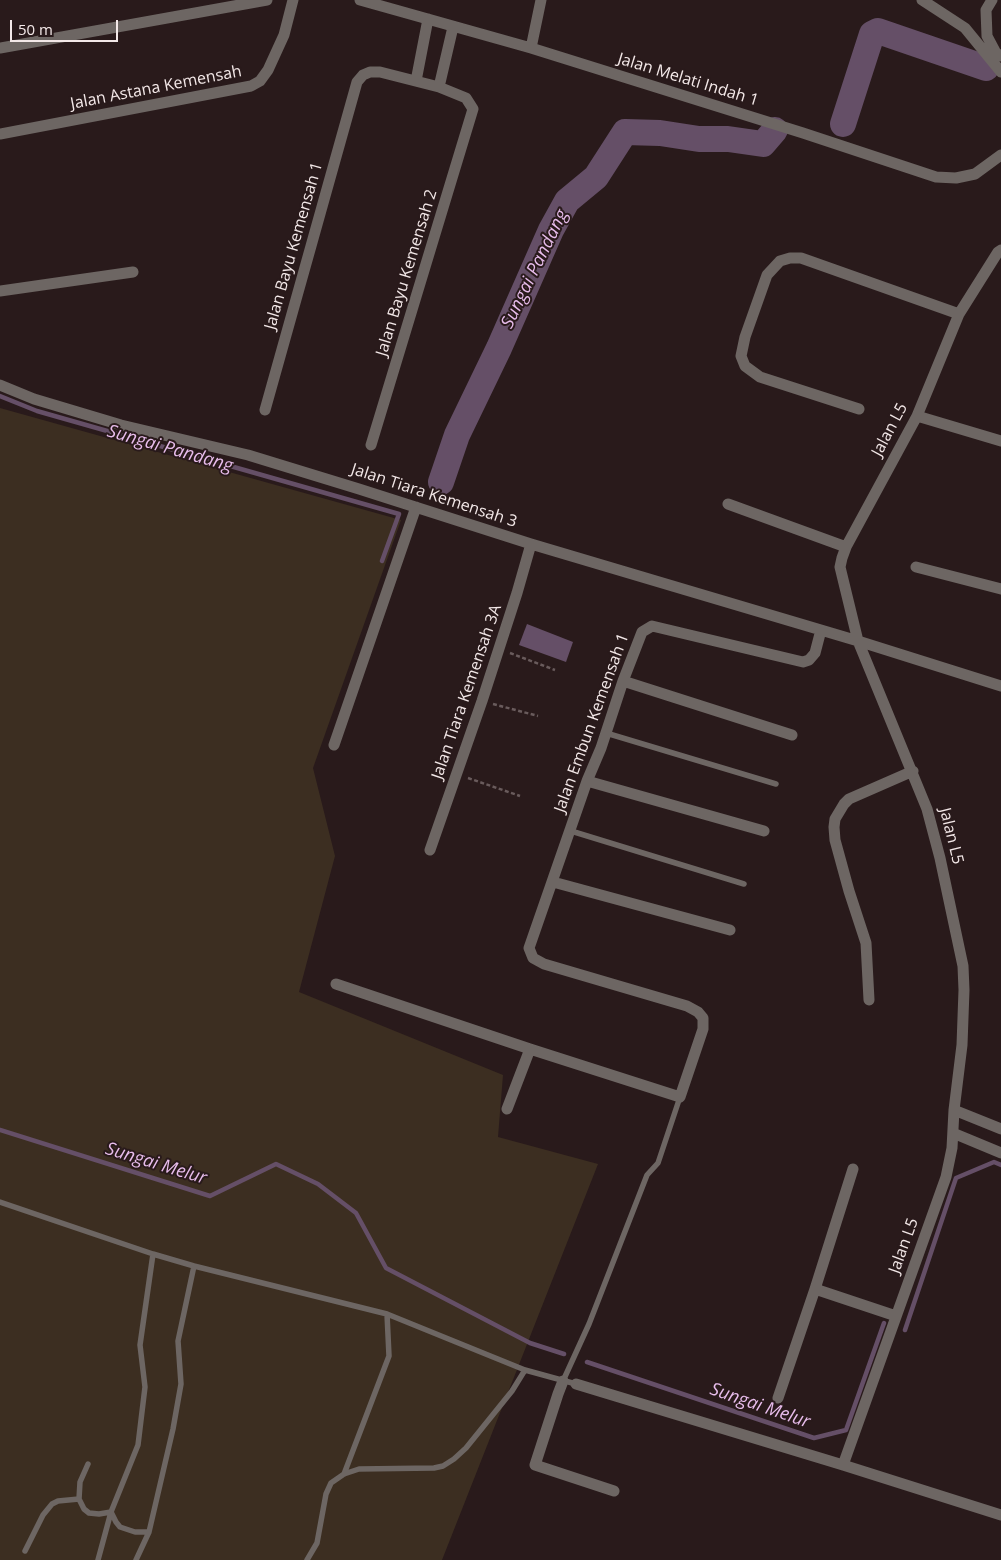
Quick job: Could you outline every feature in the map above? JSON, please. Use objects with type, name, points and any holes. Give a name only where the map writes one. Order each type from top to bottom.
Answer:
[{"type":"street","points":[[0,48],[268,0]]},
{"type":"street","name":"Jalan Astana Kemensah","points":[[0,134],[251,86],[260,81],[268,70],[284,35],[293,0]]},
{"type":"street","name":"Jalan Melati Indah 1","points":[[360,0],[531,48],[803,133],[936,177],[956,178],[975,174],[1001,155]]},
{"type":"street","points":[[531,48],[541,0]]},
{"type":"street","points":[[922,0],[965,28],[1001,72]]},
{"type":"street","points":[[992,0],[986,10],[987,36],[996,53],[1001,56]]},
{"type":"street","points":[[428,20],[416,81],[439,87],[453,27]]},
{"type":"street","name":"Jalan Bayu Kemensah 1","points":[[265,410],[357,82],[363,75],[370,72],[380,72],[416,81]]},
{"type":"street","name":"Jalan Bayu Kemensah 2","points":[[371,445],[473,109],[466,98],[439,87]]},
{"type":"street","name":"Jalan L5","points":[[843,1465],[946,1177],[953,1133],[962,1045],[964,990],[963,966],[928,809],[858,641],[840,567],[846,547],[917,416],[959,314],[1001,250]]},
{"type":"street","points":[[859,409],[760,377],[746,366],[741,356],[745,337],[767,275],[780,261],[800,258],[959,314]]},
{"type":"street","points":[[0,292],[133,272]]},
{"type":"street","name":"Jalan Tiara Kemensah 3","points":[[0,385],[34,399],[86,415],[248,456],[530,544],[858,641],[1001,686]]},
{"type":"street","points":[[917,416],[1001,440]]},
{"type":"street","points":[[728,504],[846,547]]},
{"type":"street","points":[[334,745],[416,507]]},
{"type":"street","name":"Jalan Tiara Kemensah 3A","points":[[430,850],[482,701],[517,593],[530,544]]},
{"type":"street","points":[[916,567],[1001,590]]},
{"type":"street","name":"Jalan Embun Kemensah 1","points":[[680,1097],[703,1029],[703,1018],[698,1012],[686,1006],[538,962],[533,958],[530,948],[587,781],[642,632],[652,626],[803,662],[809,660],[815,653],[821,630]]},
{"type":"street","points":[[623,681],[792,736]]},
{"type":"street","points":[[869,1000],[866,943],[835,840],[835,819],[849,799],[913,771]]},
{"type":"street","points":[[587,781],[764,831]]},
{"type":"street","points":[[553,882],[730,930]]},
{"type":"street","points":[[336,984],[680,1097]]},
{"type":"street","points":[[507,1109],[530,1049]]},
{"type":"street","points":[[954,1110],[1001,1129]]},
{"type":"street","points":[[953,1133],[1001,1153]]},
{"type":"street","points":[[778,1398],[853,1169]]},
{"type":"street","points":[[815,1289],[896,1316]]},
{"type":"street","points":[[563,1380],[535,1465],[614,1491]]},
{"type":"street","points":[[576,1384],[1001,1515]]},
{"type":"lane","points":[[606,733],[776,784]]},
{"type":"lane","points":[[571,831],[744,884]]},
{"type":"lane","points":[[563,1380],[589,1324],[647,1175],[658,1162],[680,1097]]},
{"type":"lane","points":[[0,1202],[152,1254],[387,1314],[525,1370],[576,1384]]},
{"type":"lane","points":[[98,1560],[111,1512],[138,1445],[145,1386],[140,1345],[152,1254]]},
{"type":"lane","points":[[136,1560],[149,1532],[174,1429],[181,1384],[178,1341],[194,1266]]},
{"type":"lane","points":[[344,1474],[389,1356],[387,1314]]},
{"type":"lane","points":[[307,1560],[317,1543],[326,1494],[331,1483],[344,1474],[359,1469],[434,1468],[443,1466],[454,1459],[507,1397],[525,1370]]},
{"type":"lane","points":[[88,1464],[80,1482],[79,1499],[84,1509],[89,1513],[111,1512]]},
{"type":"lane","points":[[25,1551],[43,1515],[52,1504],[65,1500],[79,1499]]},
{"type":"lane","points":[[111,1512],[120,1527],[135,1532],[149,1532]]},
{"type":"path","points":[[499,648],[555,670]]},
{"type":"path","points":[[482,701],[538,716]]},
{"type":"path","points":[[456,774],[520,796]]},
{"type":"shaded area","points":[[0,408],[401,520],[313,768],[335,856],[299,992],[503,1075],[498,1137],[598,1164],[442,1560],[0,1560]]},
{"type":"shaded area","points":[[527,624],[573,642],[566,662],[519,645]]},
{"type":"waterway","name":"Sungai Pandang","points":[[843,124],[872,34],[878,31],[986,68]]},
{"type":"waterway","name":"Sungai Pandang","points":[[441,482],[457,435],[499,348],[551,230],[567,201],[596,177],[625,132],[660,133],[699,139],[728,139],[763,144],[775,130]]},
{"type":"waterway","name":"Sungai Pandang","points":[[0,396],[37,411],[399,514],[382,561]]},
{"type":"waterway","name":"Sungai Melur","points":[[0,1130],[210,1196],[276,1164],[318,1184],[356,1213],[386,1268],[530,1343],[564,1354]]},
{"type":"waterway","name":"Sungai Melur","points":[[905,1330],[956,1178],[994,1162],[1001,1165]]},
{"type":"waterway","name":"Sungai Melur","points":[[587,1362],[814,1438],[846,1430],[884,1323]]}]
